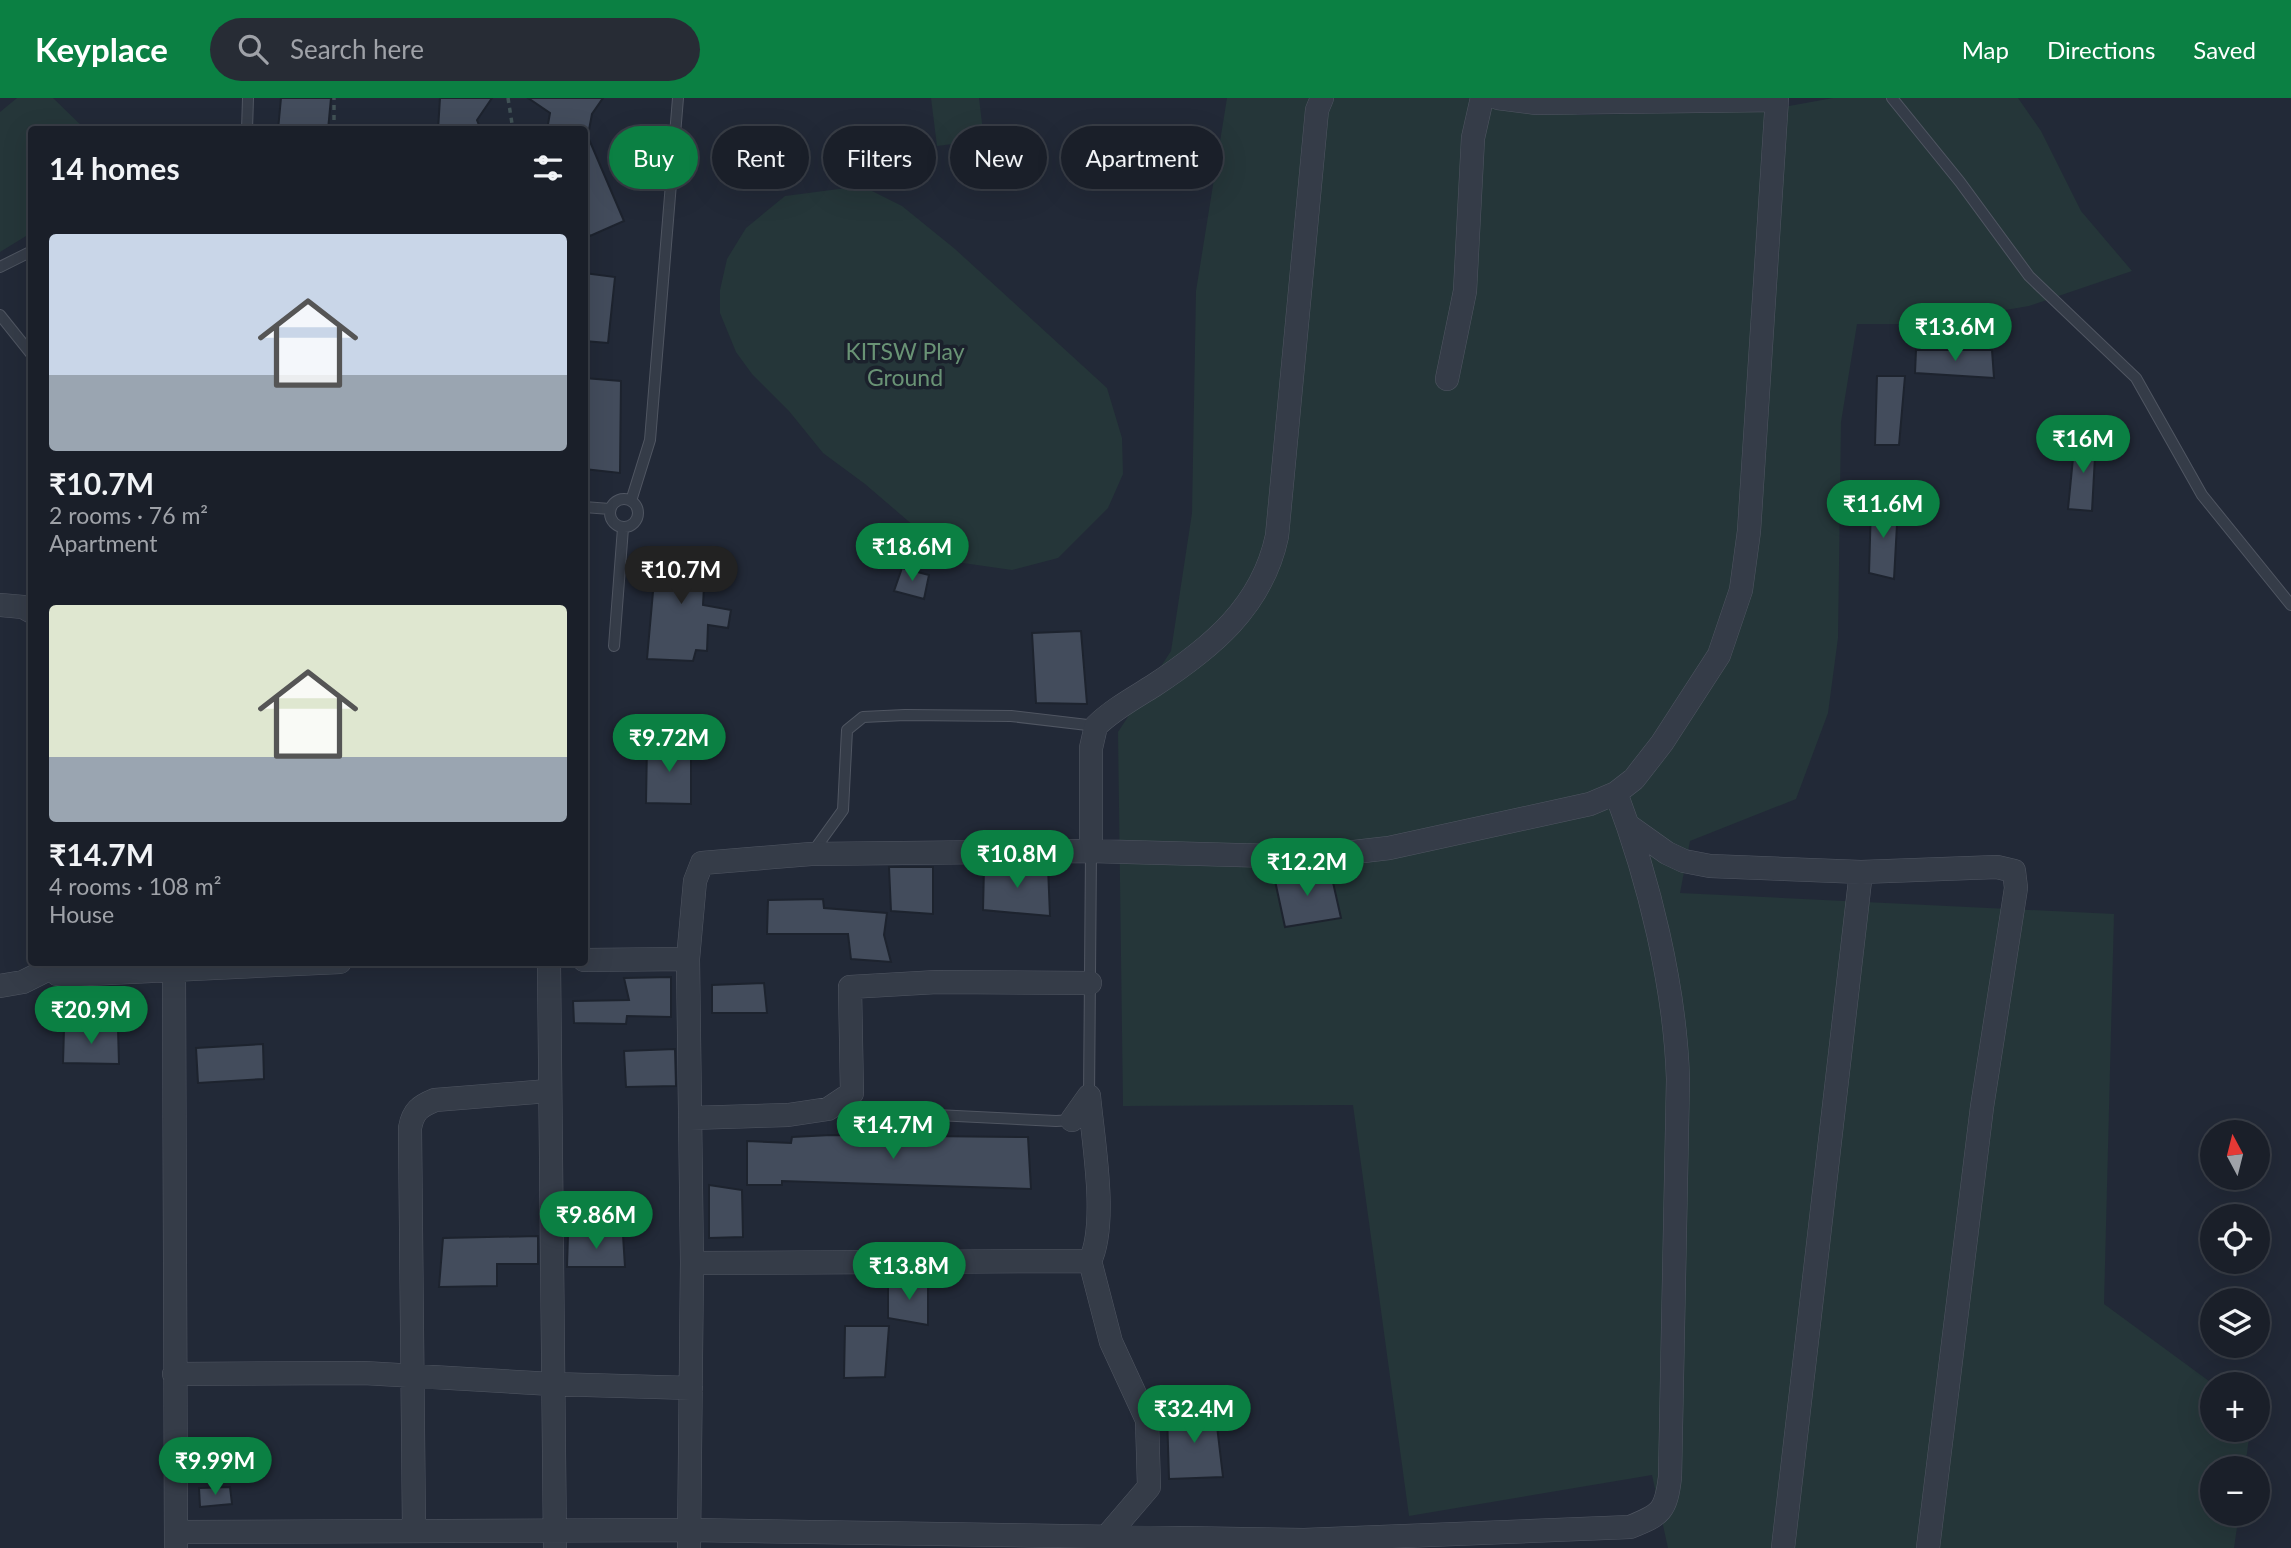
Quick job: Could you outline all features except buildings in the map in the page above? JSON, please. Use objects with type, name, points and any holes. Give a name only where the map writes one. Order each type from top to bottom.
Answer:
[{"type":"street","points":[[1091,851],[1091,748],[1096,726],[1214,642],[1256,594],[1272,562],[1298,333],[1317,110],[1322,98]]},
{"type":"street","points":[[1447,379],[1465,291],[1473,138],[1482,98]]},
{"type":"street","points":[[690,1539],[692,1263],[688,959],[695,881],[702,863],[811,854],[1091,851],[1311,857],[1389,848],[1569,811],[1616,793],[1634,779],[1662,743],[1718,655],[1741,590],[1749,531],[1780,99],[1537,103],[1499,98]]},
{"type":"street","points":[[0,605],[28,610]]},
{"type":"street","points":[[174,970],[176,1540],[414,1529],[555,1540],[1107,1542],[1385,1538],[1630,1527],[1657,1516],[1668,1500],[1671,1478],[1676,1024],[1629,826],[1616,793]]},
{"type":"street","points":[[1629,826],[1667,853],[1697,863],[1861,872],[1997,867],[2009,868],[2017,878],[1982,1107],[1928,1548]]},
{"type":"street","points":[[1783,1548],[1861,872]]},
{"type":"street","points":[[588,960],[688,959]]},
{"type":"street","points":[[0,986],[23,982],[46,966]]},
{"type":"street","points":[[48,966],[57,974],[68,975],[257,966]]},
{"type":"street","points":[[549,966],[548,1091],[555,1540]]},
{"type":"street","points":[[690,1118],[788,1115],[828,1109],[852,1093],[850,987],[937,982],[1090,983]]},
{"type":"street","points":[[414,1529],[412,1115],[421,1106],[435,1100],[548,1091]]},
{"type":"street","points":[[1089,1096],[1099,1222],[1097,1247],[1090,1261],[1111,1342],[1147,1420],[1149,1487],[1107,1542]]},
{"type":"street","points":[[1072,1120],[1089,1096]]},
{"type":"street","points":[[692,1263],[1090,1261]]},
{"type":"street","points":[[174,1374],[412,1375],[552,1384],[691,1388]]},
{"type":"lane","points":[[247,126],[248,98]]},
{"type":"lane","points":[[631,501],[650,440],[678,98]]},
{"type":"lane","points":[[1892,98],[2029,276],[2136,378],[2202,495],[2291,605]]},
{"type":"lane","points":[[0,267],[28,253]]},
{"type":"lane","points":[[0,315],[28,350]]},
{"type":"lane","points":[[588,507],[610,509],[619,500],[631,501],[637,508],[638,517],[632,525],[623,528],[612,522],[610,509]]},
{"type":"lane","points":[[614,646],[623,528]]},
{"type":"lane","points":[[811,854],[830,832],[843,810],[847,730],[863,717],[962,714],[1096,726]]},
{"type":"lane","points":[[1089,1096],[1091,851]]},
{"type":"lane","points":[[828,1109],[1072,1120]]},
{"type":"path","points":[[334,98],[334,126]]},
{"type":"path","points":[[508,98],[512,126]]},
{"type":"green space","points":[[17,98],[53,98],[82,126],[28,126],[28,235],[0,252],[0,112]]},
{"type":"green space","points":[[931,98],[979,98],[982,126],[950,126],[950,144],[937,146]]},
{"type":"green space","points":[[1227,98],[1500,98],[1578,115],[1761,111],[1833,98],[2018,98],[2041,131],[2081,211],[2132,271],[2029,306],[1923,324],[1857,324],[1841,422],[1838,638],[1828,713],[1796,799],[1690,841],[1680,893],[2114,914],[2104,1304],[2200,1374],[2200,1442],[2248,1442],[2247,1456],[2200,1456],[2200,1526],[2237,1526],[2234,1548],[1668,1548],[1652,1475],[1409,1516],[1353,1105],[1123,1106],[1118,732],[1171,651],[1192,513],[1196,291],[1212,189],[1223,189],[1223,126]]},
{"type":"green space","name":"KITSW Play Ground","points":[[839,189],[868,189],[902,206],[955,249],[1107,388],[1122,438],[1123,474],[1108,508],[1058,558],[1012,570],[956,562],[865,484],[823,453],[789,411],[752,374],[736,352],[720,313],[720,290],[727,259],[746,228],[785,196]]}]
